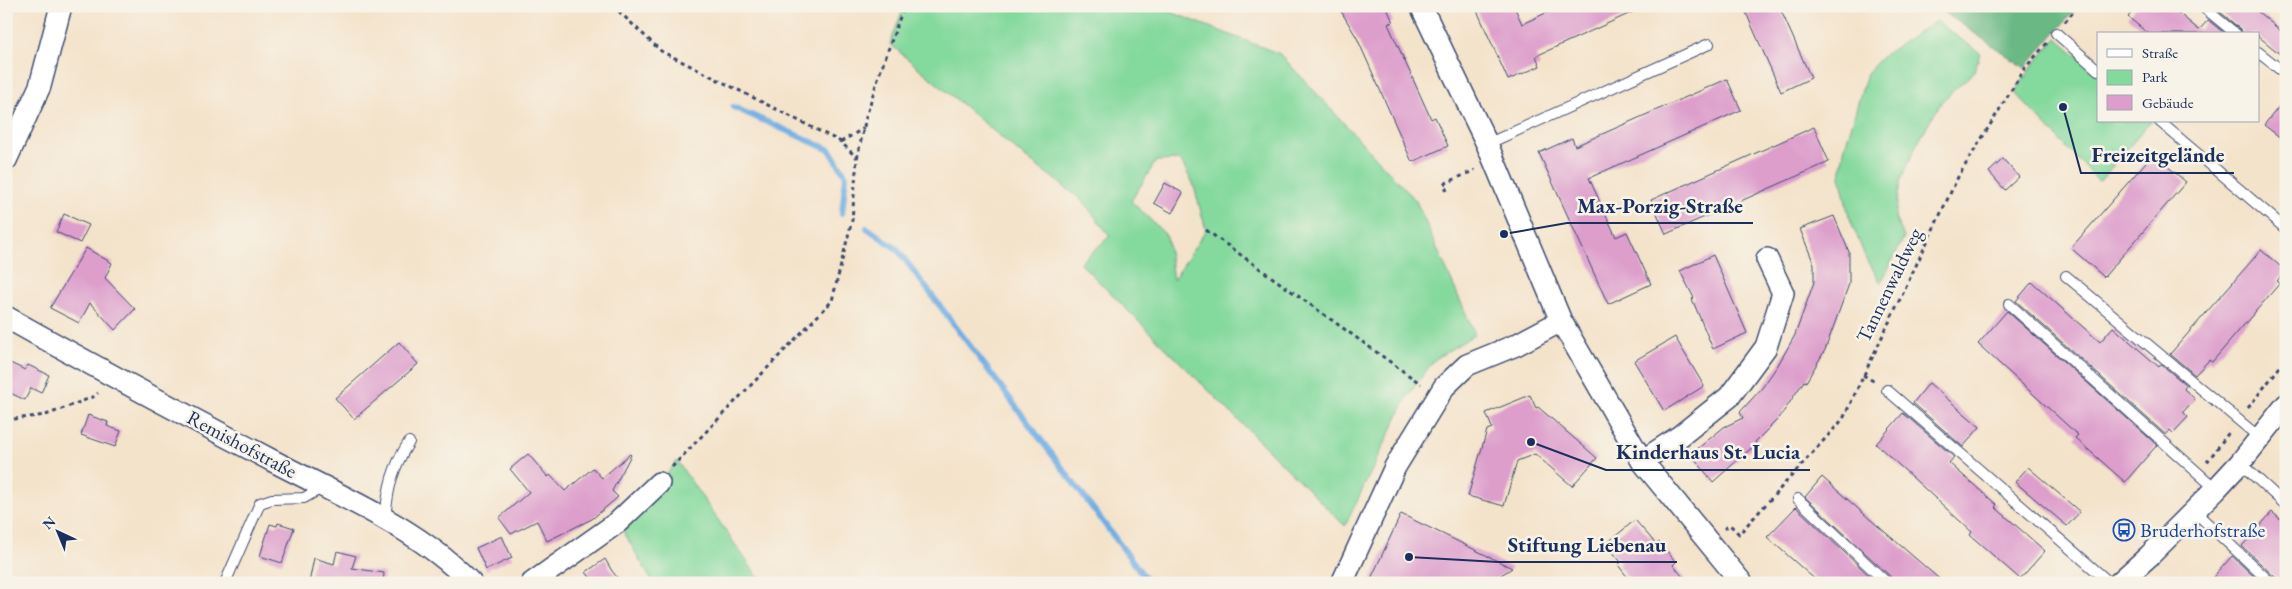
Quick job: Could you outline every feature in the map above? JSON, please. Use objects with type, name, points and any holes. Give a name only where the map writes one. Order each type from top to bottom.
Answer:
[{"type":"street","points":[[6,160],[40,86],[61,6]]},
{"type":"street","points":[[1421,6],[1490,152],[1561,320],[1642,461],[1742,583]]},
{"type":"street","points":[[1642,461],[1680,436],[1730,397],[1766,347],[1783,293],[1767,259]]},
{"type":"street","name":"Remishofstraße","points":[[6,316],[117,379],[404,530],[454,565],[470,583]]},
{"type":"street","points":[[1342,583],[1395,467],[1437,396],[1467,365],[1516,345],[1561,320]]},
{"type":"street","points":[[2119,583],[2216,489],[2240,463],[2286,405]]},
{"type":"street","points":[[532,583],[618,522],[659,483]]},
{"type":"lane","points":[[2202,6],[2234,32]]},
{"type":"lane","points":[[2056,33],[2097,69]]},
{"type":"lane","points":[[1490,152],[1709,44]]},
{"type":"lane","points":[[2260,54],[2286,74]]},
{"type":"lane","points":[[2160,122],[2286,229]]},
{"type":"lane","points":[[2066,276],[2260,438]]},
{"type":"lane","points":[[2009,304],[2216,489]]},
{"type":"lane","points":[[1887,390],[2110,583]]},
{"type":"lane","points":[[384,520],[388,492],[396,463],[409,442]]},
{"type":"lane","points":[[2240,463],[2286,505]]},
{"type":"lane","points":[[225,583],[260,502],[272,499],[304,498],[324,487]]},
{"type":"lane","points":[[1798,499],[1887,583]]},
{"type":"lane","points":[[2194,511],[2271,583]]},
{"type":"path","points":[[614,6],[661,51],[841,142],[857,159]]},
{"type":"path","points":[[659,483],[677,461],[832,301],[852,220],[857,159],[864,128],[879,74],[904,6]]},
{"type":"path","name":"Tannenwaldweg","points":[[1707,542],[1730,525],[1738,534],[1842,419],[1958,177],[2025,68],[2078,6]]},
{"type":"path","points":[[841,142],[864,128]]},
{"type":"path","points":[[1447,191],[1444,184],[1490,152]]},
{"type":"path","points":[[1206,230],[1437,396]]},
{"type":"path","points":[[6,420],[46,415],[93,397],[117,379]]},
{"type":"green space","points":[[904,6],[1155,6],[1280,54],[1416,201],[1475,334],[1434,360],[1407,397],[1345,526],[1080,263],[1110,236],[1082,200],[1021,154],[890,44]],"holes":[[[1180,160],[1193,183],[1206,230],[1173,280],[1167,236],[1131,201],[1156,161]]]},
{"type":"green space","points":[[1935,6],[2078,6],[2025,68]]},
{"type":"green space","points":[[1936,21],[1980,53],[1975,71],[1942,101],[1917,143],[1900,182],[1895,218],[1904,237],[1881,283],[1864,254],[1849,216],[1840,176],[1844,150],[1867,73],[1884,55]]},
{"type":"green space","points":[[2057,38],[2097,73],[2097,122],[2150,122],[2099,182],[2015,93],[2029,70]]},
{"type":"green space","points":[[677,461],[762,583],[653,583],[618,522],[659,483]]},
{"type":"building","points":[[1338,6],[1386,6],[1393,22],[1388,24],[1431,119],[1435,117],[1448,146],[1412,162],[1357,38]]},
{"type":"building","points":[[1475,6],[1514,6],[1522,24],[1561,6],[1646,6],[1536,56],[1540,66],[1508,80]]},
{"type":"building","points":[[1743,6],[1779,6],[1811,78],[1781,92]]},
{"type":"building","points":[[2137,6],[2170,6],[2199,30],[2208,20],[2223,32],[2147,32],[2128,17]]},
{"type":"building","points":[[2219,6],[2251,6],[2286,35],[2286,59],[2260,38],[2260,32],[2242,32],[2217,9]]},
{"type":"building","points":[[1727,79],[1741,110],[1589,178],[1616,237],[1627,232],[1651,284],[1608,304],[1539,153],[1572,138],[1575,146]]},
{"type":"building","points":[[2286,98],[2286,142],[2264,125]]},
{"type":"building","points":[[1814,127],[1829,162],[1666,234],[1651,200]]},
{"type":"building","points":[[2153,154],[2186,182],[2104,277],[2071,248]]},
{"type":"building","points":[[2003,159],[2019,177],[2005,190],[1989,172]]},
{"type":"building","points":[[1165,183],[1183,193],[1172,213],[1154,203]]},
{"type":"building","points":[[64,214],[89,225],[80,243],[56,232]]},
{"type":"building","points":[[1834,216],[1849,252],[1849,284],[1825,350],[1806,382],[1804,381],[1780,417],[1755,442],[1756,444],[1713,482],[1691,454],[1724,427],[1743,418],[1740,412],[1762,388],[1778,365],[1795,335],[1814,282],[1814,264],[1800,229]]},
{"type":"building","points":[[86,248],[112,263],[105,278],[135,309],[115,330],[90,303],[79,323],[50,308]]},
{"type":"building","points":[[2261,250],[2286,271],[2277,281],[2280,283],[2212,362],[2209,360],[2195,375],[2170,354]]},
{"type":"building","points":[[1713,255],[1747,333],[1713,349],[1692,299],[1694,298],[1680,271]]},
{"type":"building","points":[[2032,282],[2100,342],[2113,327],[2159,367],[2161,364],[2186,385],[2184,389],[2195,399],[2183,412],[2188,417],[2173,433],[2170,430],[2166,435],[2016,301]]},
{"type":"building","points":[[2007,311],[2157,445],[2125,482],[2075,438],[2078,435],[1978,344]]},
{"type":"building","points":[[1675,337],[1704,386],[1664,411],[1634,361]]},
{"type":"building","points":[[399,342],[418,364],[354,419],[335,398]]},
{"type":"building","points":[[6,361],[25,370],[28,365],[49,375],[41,393],[31,388],[25,400],[6,391]]},
{"type":"building","points":[[1929,383],[1980,427],[1963,447],[1913,403]]},
{"type":"building","points":[[1530,395],[1536,408],[1538,407],[1597,458],[1572,486],[1535,454],[1517,461],[1504,506],[1468,496],[1487,430],[1492,428],[1486,413]]},
{"type":"building","points":[[1903,413],[1954,457],[1949,463],[2045,551],[2020,579],[1970,535],[1972,532],[1876,444]]},
{"type":"building","points":[[88,415],[108,422],[107,426],[121,431],[115,447],[81,435]]},
{"type":"building","points":[[528,454],[548,477],[550,475],[565,491],[593,468],[602,478],[631,455],[612,491],[618,497],[592,519],[547,541],[537,521],[511,534],[499,518],[529,492],[510,469]]},
{"type":"building","points":[[2028,467],[2080,512],[2067,526],[2015,482]]},
{"type":"building","points":[[1822,477],[1944,583],[1894,583],[1892,578],[1805,497]]},
{"type":"building","points":[[1796,507],[1877,583],[1819,583],[1767,537]]},
{"type":"building","points":[[2272,512],[2286,524],[2286,583],[2278,583],[2276,578],[2242,546]]},
{"type":"building","points":[[1401,514],[1512,568],[1489,583],[1369,583]]},
{"type":"building","points":[[1635,520],[1656,544],[1659,542],[1676,562],[1673,565],[1688,583],[1632,583],[1618,565],[1621,562],[1606,544]]},
{"type":"building","points":[[278,523],[294,528],[282,563],[260,556],[270,524],[277,526]]},
{"type":"building","points":[[502,536],[512,558],[486,570],[476,548]]},
{"type":"building","points":[[337,551],[356,556],[352,568],[384,573],[383,583],[309,583],[314,558],[334,564]]},
{"type":"building","points":[[2232,556],[2261,583],[2208,583]]},
{"type":"building","points":[[605,559],[622,583],[594,583],[586,572]]},
{"type":"waterway","points":[[733,107],[830,150],[846,176],[842,213]]},
{"type":"waterway","points":[[867,228],[897,249],[1149,583]]},
{"type":"place","name":"Freizeitgelände","points":[[2063,107]]},
{"type":"place","name":"Max-Porzig-Straße","points":[[1504,234]]},
{"type":"place","name":"Kinderhaus St. Lucia","points":[[1531,442]]},
{"type":"place","name":"Bruderhofstraße","points":[[2124,530]]},
{"type":"place","name":"Stiftung Liebenau","points":[[1409,557]]}]
